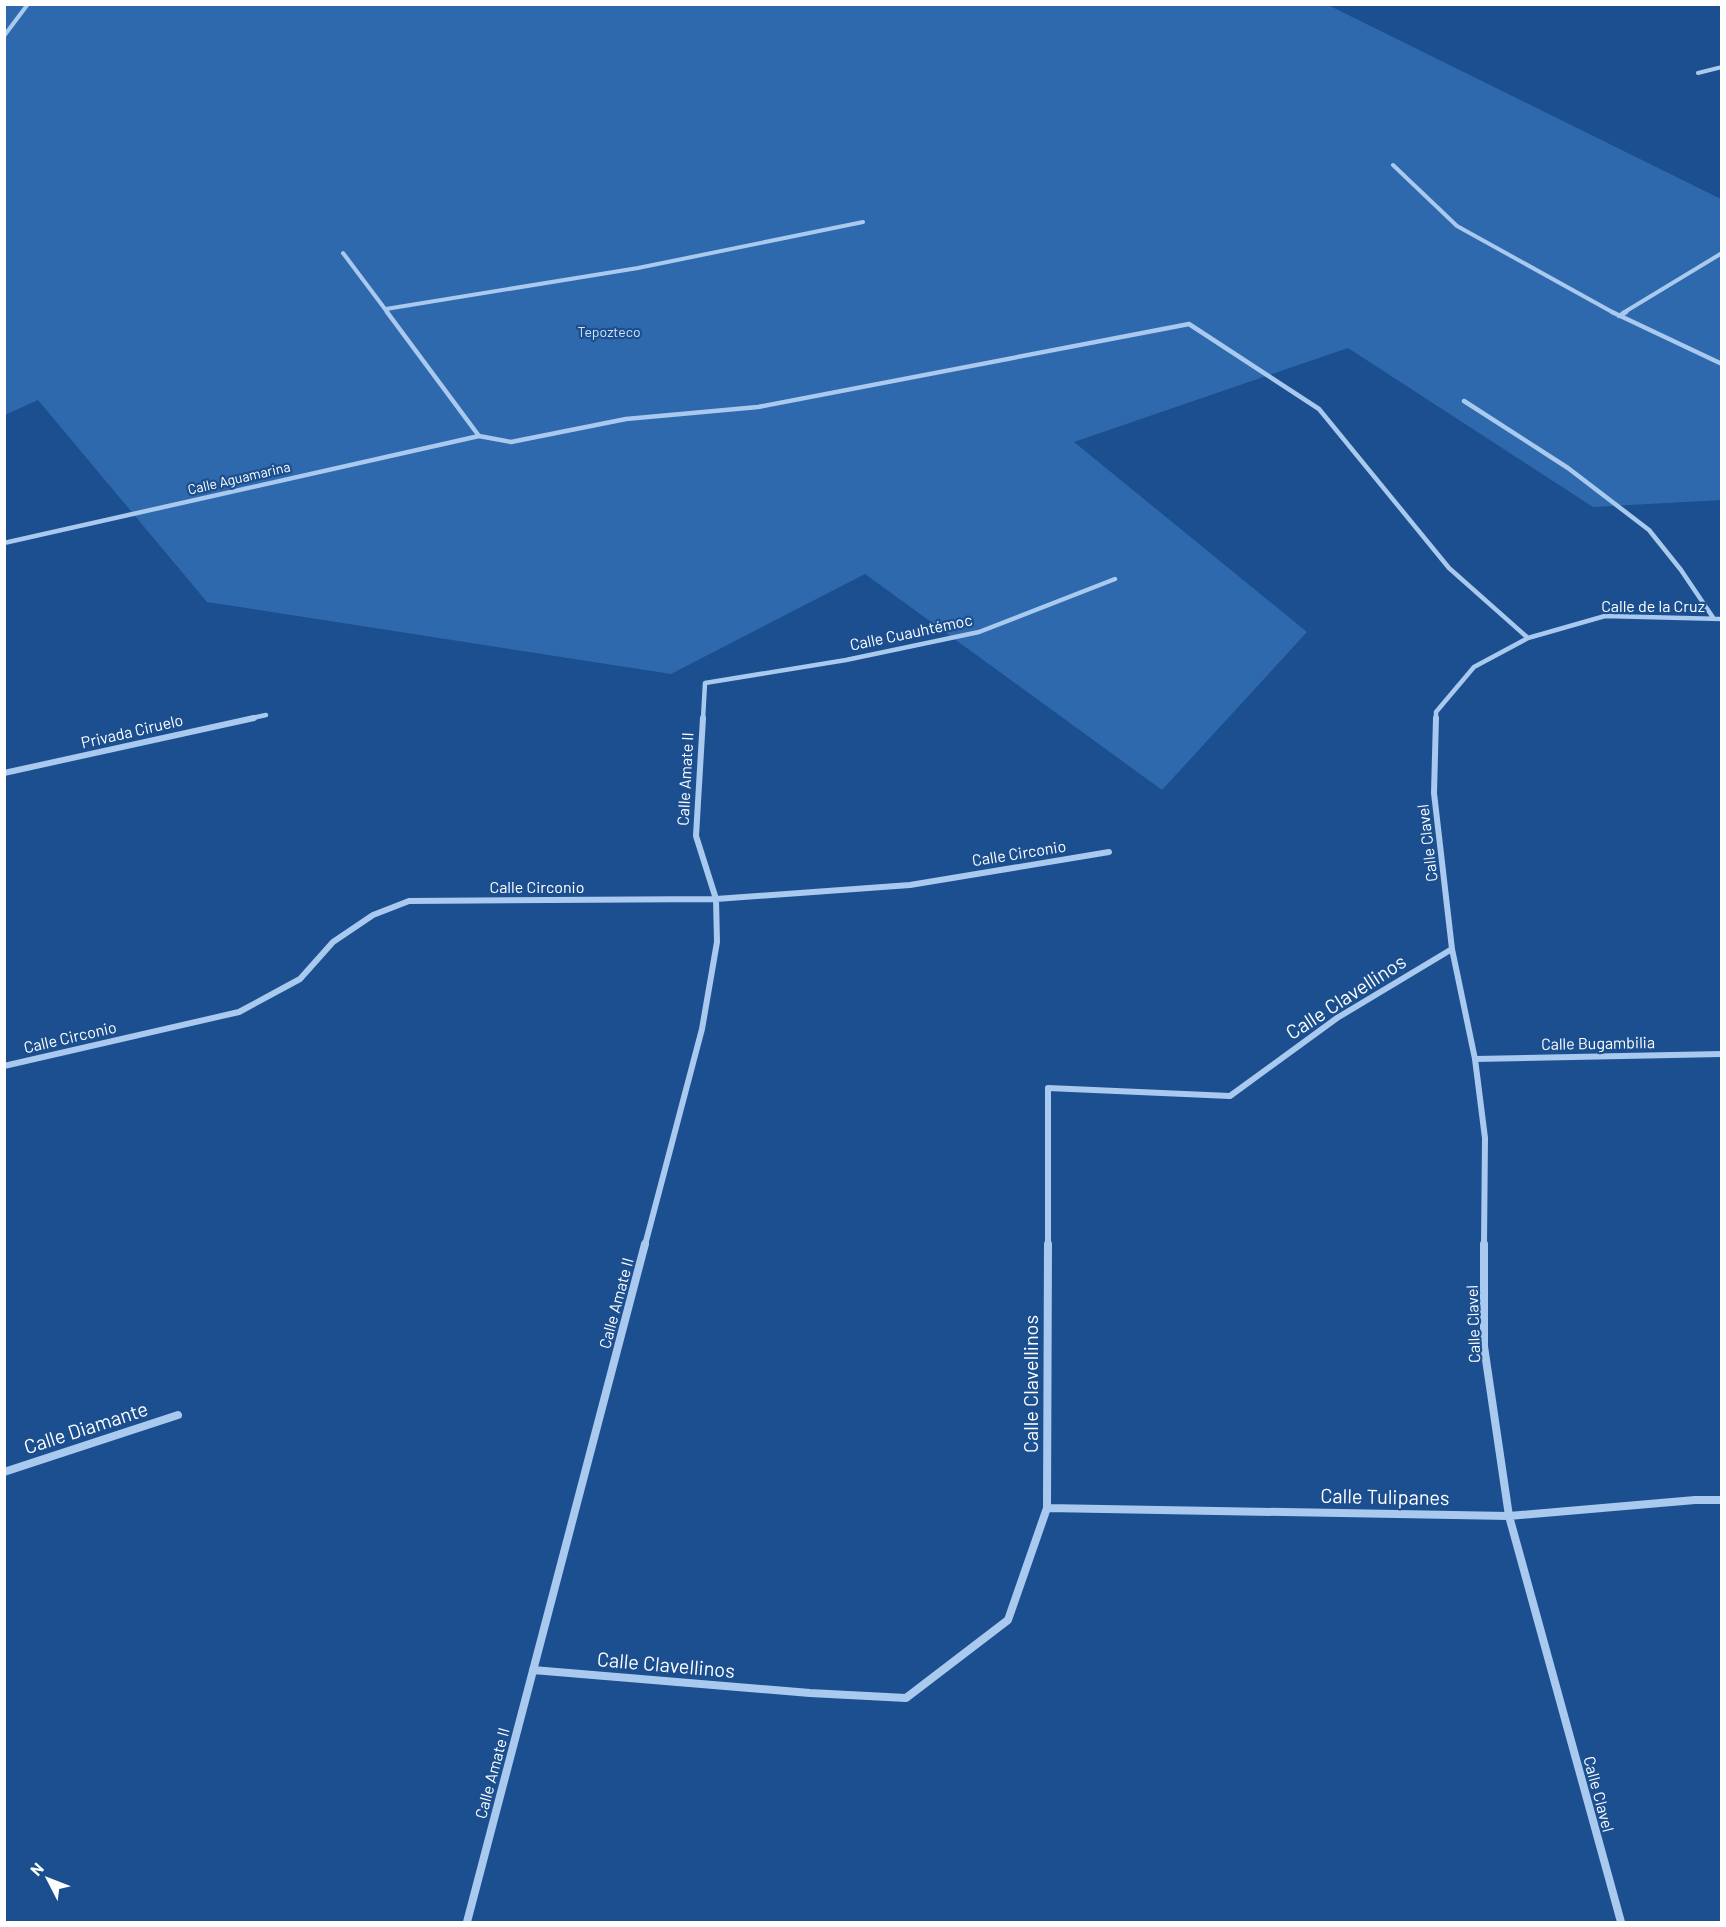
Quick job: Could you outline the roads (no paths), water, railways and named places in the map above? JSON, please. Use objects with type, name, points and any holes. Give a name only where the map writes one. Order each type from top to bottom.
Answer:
[{"type":"street","points":[[4,36],[28,4]]},
{"type":"street","points":[[1698,73],[1722,67]]},
{"type":"street","points":[[1393,165],[1457,226],[1619,316],[1722,364]]},
{"type":"street","points":[[386,309],[638,268],[863,222]]},
{"type":"street","points":[[343,253],[479,436],[511,442],[626,419],[758,407],[1189,324],[1319,409],[1449,568],[1528,638]]},
{"type":"street","points":[[1619,316],[1722,253]]},
{"type":"street","points":[[1464,401],[1568,468],[1649,530],[1682,570],[1714,619]]},
{"type":"street","name":"Calle Aguamarina","points":[[4,543],[479,436]]},
{"type":"street","name":"Calle Cuauhtémoc","points":[[705,683],[846,660],[979,632],[1115,579]]},
{"type":"street","name":"Calle de la Cruz","points":[[1436,712],[1474,667],[1528,638],[1605,616],[1722,619]]},
{"type":"street","name":"Calle Amate II","points":[[467,1923],[702,1029],[717,942],[716,899],[696,836],[705,683]]},
{"type":"street","name":"Calle Clavel","points":[[1436,712],[1434,793],[1452,949],[1475,1059],[1485,1138],[1484,1346],[1509,1516],[1621,1923]]},
{"type":"street","name":"Privada Ciruelo","points":[[4,773],[266,715]]},
{"type":"street","name":"Calle Circonio","points":[[4,1066],[239,1012],[300,979],[333,942],[373,915],[409,901],[716,899],[910,885],[1109,852]]},
{"type":"street","name":"Calle Clavellinos","points":[[532,1670],[810,1693],[906,1698],[1008,1620],[1047,1508],[1048,1088],[1230,1096],[1337,1018],[1452,949]]},
{"type":"street","name":"Calle Bugambilia","points":[[1475,1059],[1722,1054]]},
{"type":"street","name":"Calle Diamante","points":[[4,1472],[178,1415]]},
{"type":"street","name":"Calle Tulipanes","points":[[1047,1508],[1509,1516],[1695,1500],[1722,1500]]},
{"type":"park label","name":"Tepozteco","points":[[609,332]]}]
